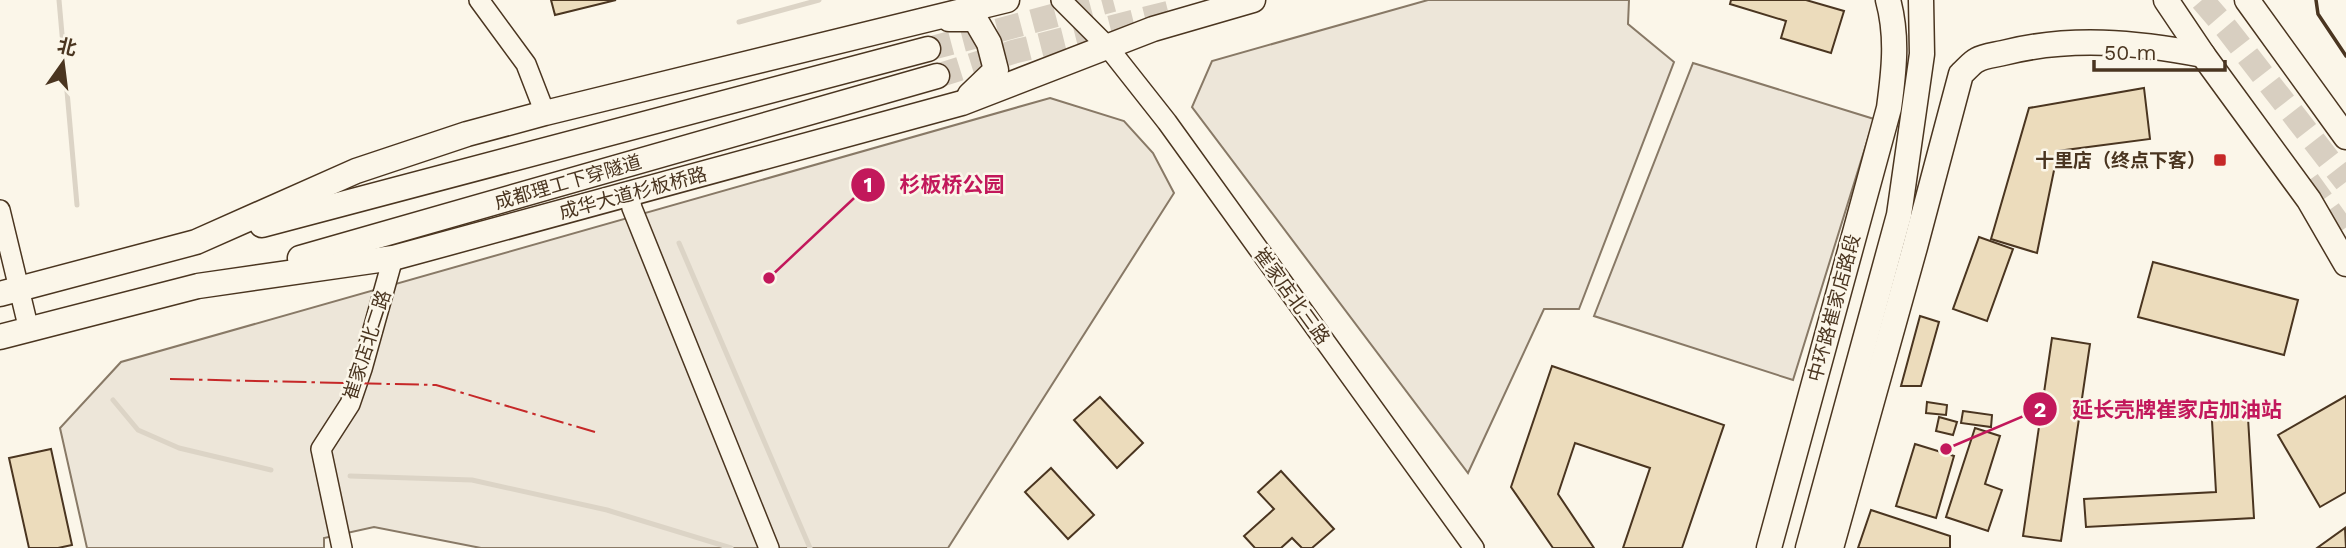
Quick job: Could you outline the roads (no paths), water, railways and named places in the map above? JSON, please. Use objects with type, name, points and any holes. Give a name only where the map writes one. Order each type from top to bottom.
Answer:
[{"type":"main road","points":[[9,291],[196,242],[356,171],[467,134],[1007,0]]},
{"type":"main road","name":"成华大道杉板桥路","points":[[0,337],[198,286],[393,258],[962,103],[1153,29],[1253,0]]},
{"type":"main road","name":"中环路崔家店路段","points":[[1769,548],[1889,108],[1895,24],[1888,0]]},
{"type":"main road","points":[[1784,548],[1866,255],[1885,167],[1895,92],[1900,0]]},
{"type":"main road","points":[[1808,548],[1899,215],[1922,54],[1921,0]]},
{"type":"main road","points":[[2166,0],[2203,55],[2346,249]]},
{"type":"main road","points":[[2247,0],[2346,137]]},
{"type":"main road","points":[[937,18],[975,19],[989,43],[996,70],[962,103]]},
{"type":"main road","points":[[1831,548],[1916,247],[1961,74],[1977,60],[2018,49],[2080,41],[2158,47],[2203,55]]},
{"type":"main road","name":"成都理工下穿隧道","points":[[196,242],[928,49]]},
{"type":"main road","name":"成都理工下穿隧道","points":[[198,286],[937,76]]},
{"type":"main road","points":[[2309,200],[2346,264]]},
{"type":"street","points":[[479,0],[526,64],[545,113]]},
{"type":"street","name":"崔家店北三路","points":[[1061,0],[1107,46],[1167,122],[1474,548]]},
{"type":"street","points":[[629,194],[632,208],[768,545]]},
{"type":"street","points":[[0,210],[9,291],[29,330]]},
{"type":"street","name":"崔家店北二路","points":[[342,548],[321,449],[349,404],[362,369],[393,258]]},
{"type":"waterway","points":[[59,0],[77,205]]},
{"type":"waterway","points":[[739,22],[819,0]]},
{"type":"waterway","points":[[679,243],[810,548]]},
{"type":"waterway","points":[[113,400],[138,430],[179,448],[271,470]]},
{"type":"waterway","points":[[350,476],[472,480],[607,510],[731,548]]},
{"type":"tunnel","points":[[928,49],[1113,0]]},
{"type":"tunnel","points":[[2202,0],[2346,182]]},
{"type":"tunnel","points":[[937,76],[1013,52],[1176,11]]},
{"type":"tunnel","points":[[2308,181],[2346,234]]},
{"type":"place","name":"十里店（终点下客）","points":[[2220,160]]},
{"type":"place","name":"杉板桥公园","points":[[769,278]]},
{"type":"place","name":"延长壳牌崔家店加油站","points":[[1946,449]]}]
